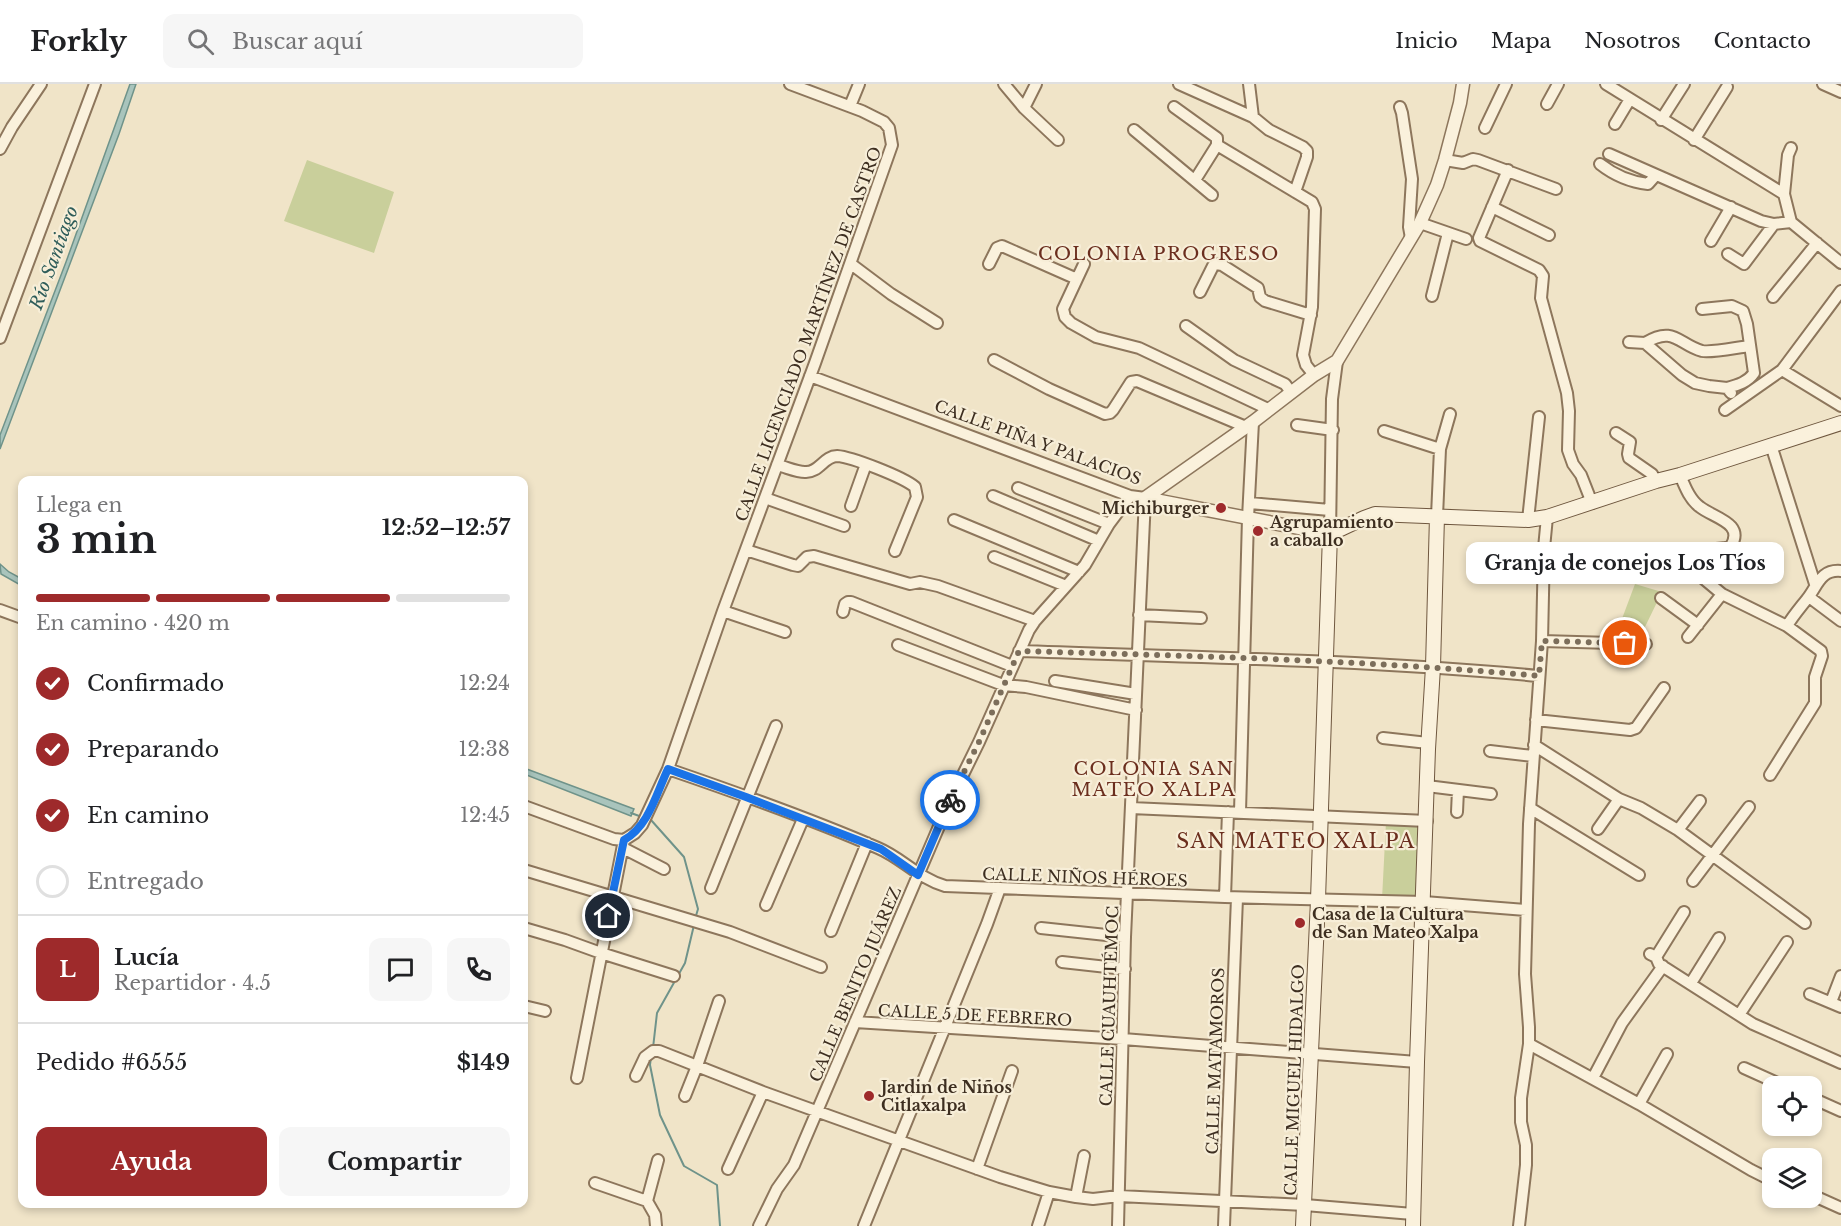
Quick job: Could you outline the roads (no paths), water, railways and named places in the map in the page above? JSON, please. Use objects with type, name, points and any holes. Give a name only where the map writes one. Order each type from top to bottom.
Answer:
[{"type":"main road","points":[[1330,534],[1375,514],[1528,520],[1547,517],[1771,445],[1840,426]]},
{"type":"main road","points":[[1413,1220],[1437,516]]},
{"type":"main road","name":"CALLE MIGUEL HIDALGO","points":[[1303,1226],[1318,900],[1330,534]]},
{"type":"street","points":[[0,149],[41,84]]},
{"type":"street","points":[[0,338],[95,84]]},
{"type":"street","name":"CALLE LICENCIADO MARTÍNEZ DE CASTRO","points":[[623,844],[642,825],[668,769],[892,145],[891,134],[884,122],[850,106],[790,84]]},
{"type":"street","points":[[850,106],[859,84]]},
{"type":"street","points":[[1004,84],[1024,108],[1058,140]]},
{"type":"street","points":[[1024,108],[1036,84]]},
{"type":"street","points":[[1179,84],[1253,117],[1269,130],[1303,147],[1307,151],[1307,157],[1295,192]]},
{"type":"street","points":[[1249,84],[1253,117]]},
{"type":"street","points":[[1145,498],[1337,360],[1420,223],[1445,160],[1463,84]]},
{"type":"street","points":[[1485,128],[1506,84]]},
{"type":"street","points":[[1547,104],[1558,84]]},
{"type":"street","points":[[1606,84],[1784,194]]},
{"type":"street","points":[[1661,120],[1684,84]]},
{"type":"street","points":[[1823,84],[1841,92]]},
{"type":"street","points":[[1694,140],[1727,87]]},
{"type":"street","points":[[1615,124],[1630,99]]},
{"type":"street","points":[[1173,107],[1217,138],[1217,145],[1195,180]]},
{"type":"street","points":[[1400,107],[1412,179],[1409,226],[1411,238]]},
{"type":"street","points":[[0,121],[12,127]]},
{"type":"street","points":[[1134,130],[1212,195]]},
{"type":"street","points":[[1217,145],[1312,202],[1315,209],[1311,315],[1303,355],[1314,375]]},
{"type":"street","points":[[1791,148],[1788,155],[1784,194],[1791,222],[1841,263]]},
{"type":"street","points":[[1608,154],[1761,221],[1774,224],[1791,222]]},
{"type":"street","points":[[1445,160],[1463,162],[1478,160],[1556,189]]},
{"type":"street","points":[[1600,164],[1614,174],[1639,183],[1648,184],[1656,175]]},
{"type":"street","points":[[1508,170],[1479,238],[1480,241],[1539,270],[1543,276],[1541,298],[1567,393],[1568,450],[1592,503]]},
{"type":"street","points":[[1492,207],[1549,235]]},
{"type":"street","points":[[1711,241],[1731,207]]},
{"type":"street","points":[[1420,223],[1466,239]]},
{"type":"street","points":[[1728,254],[1744,264],[1774,224]]},
{"type":"street","points":[[1432,297],[1449,233]]},
{"type":"street","points":[[1773,297],[1817,243]]},
{"type":"street","points":[[989,264],[997,248],[1002,246],[1077,279]]},
{"type":"street","points":[[851,264],[891,294],[937,323]]},
{"type":"street","points":[[1084,264],[1063,309],[1065,317],[1071,323],[1096,337],[1139,348],[1268,409]]},
{"type":"street","points":[[1200,292],[1213,266],[1222,265],[1258,288],[1260,297],[1265,301],[1311,315]]},
{"type":"street","points":[[1725,410],[1782,370],[1841,291]]},
{"type":"street","points":[[1646,342],[1682,375],[1695,383],[1727,388],[1751,378],[1755,368],[1743,310],[1732,306],[1701,309]]},
{"type":"street","points":[[1185,326],[1234,360],[1285,384],[1291,392]]},
{"type":"street","points":[[1629,342],[1646,342],[1652,338],[1672,335],[1706,352],[1750,346]]},
{"type":"street","points":[[994,360],[1049,389],[1106,414],[1113,410],[1131,382],[1137,381],[1250,424]]},
{"type":"street","name":"CALLE MIGUEL HIDALGO","points":[[1330,534],[1332,399],[1337,360]]},
{"type":"street","points":[[1782,370],[1841,406]]},
{"type":"street","name":"CALLE PIÑA Y PALACIOS","points":[[810,376],[1130,496],[1330,534]]},
{"type":"street","points":[[1727,388],[1737,401]]},
{"type":"street","points":[[1437,516],[1440,449],[1450,414]]},
{"type":"street","points":[[1528,520],[1539,417]]},
{"type":"street","name":"CALLE MATAMOROS","points":[[1224,1226],[1231,1048],[1231,897],[1244,658],[1250,503],[1250,424]]},
{"type":"street","points":[[1297,425],[1332,430]]},
{"type":"street","points":[[1384,431],[1440,449]]},
{"type":"street","points":[[1616,433],[1630,442],[1629,458],[1652,474],[1656,481]]},
{"type":"street","points":[[1771,445],[1815,584]]},
{"type":"street","points":[[777,465],[806,472],[817,469],[828,459],[836,456],[866,464],[908,481],[915,487],[916,497],[895,551]]},
{"type":"street","points":[[851,506],[866,464]]},
{"type":"street","points":[[1680,475],[1691,499],[1726,522],[1736,534],[1731,546],[1726,548],[1687,552],[1682,556],[1686,564],[1722,594],[1787,626],[1821,651],[1822,656],[1815,676],[1815,703],[1770,775]]},
{"type":"street","points":[[1018,488],[1109,524]]},
{"type":"street","points":[[993,496],[1099,541]]},
{"type":"street","name":"CALLE BENITO JUÁREZ","points":[[759,1226],[777,1189],[794,1165],[948,803],[979,742],[1019,651],[1035,621],[1079,572],[1109,524],[1130,496]]},
{"type":"street","points":[[765,498],[844,526]]},
{"type":"street","name":"CALLE CUAUHTÉMOC","points":[[1118,1226],[1125,937],[1145,498]]},
{"type":"street","points":[[1250,503],[1330,510]]},
{"type":"street","points":[[1519,1226],[1526,1166],[1521,1098],[1529,1044],[1525,974],[1530,808],[1542,641],[1547,517]]},
{"type":"street","points":[[954,519],[1079,572]]},
{"type":"street","points":[[746,550],[798,566],[807,557],[814,556],[910,584],[920,582],[938,586],[1035,621]]},
{"type":"street","points":[[994,557],[1066,586]]},
{"type":"street","points":[[1544,567],[1639,567]]},
{"type":"street","points":[[1787,626],[1809,597],[1815,584],[1829,572],[1838,571]]},
{"type":"street","points":[[1688,637],[1722,594]]},
{"type":"street","points":[[1809,597],[1841,621]]},
{"type":"street","points":[[1662,598],[1698,625]]},
{"type":"street","points":[[843,612],[845,604],[851,602],[1012,666]]},
{"type":"street","points":[[0,610],[18,617]]},
{"type":"street","points":[[723,611],[785,632]]},
{"type":"street","points":[[1140,615],[1201,618]]},
{"type":"street","points":[[1542,641],[1646,644]]},
{"type":"street","points":[[898,645],[1003,686],[1026,687],[1136,710]]},
{"type":"street","points":[[1019,651],[1325,660],[1539,676]]},
{"type":"street","points":[[1055,681],[1136,693]]},
{"type":"street","points":[[1536,720],[1630,730],[1636,728],[1664,688]]},
{"type":"street","points":[[711,888],[776,726]]},
{"type":"street","points":[[1383,738],[1428,742]]},
{"type":"street","points":[[1490,751],[1533,750],[1619,799],[1641,808],[1713,855],[1805,923]]},
{"type":"street","name":"CALLE NIÑOS HÉROES","points":[[668,769],[867,843],[881,849],[918,875],[945,886],[1424,902],[1526,910]]},
{"type":"street","points":[[1427,786],[1491,794]]},
{"type":"street","points":[[1457,812],[1458,790]]},
{"type":"street","points":[[1598,829],[1619,799]]},
{"type":"street","points":[[1678,831],[1700,801]]},
{"type":"street","points":[[1693,881],[1749,807]]},
{"type":"street","points":[[528,808],[623,844],[664,869]]},
{"type":"street","points":[[1131,808],[1427,821]]},
{"type":"street","points":[[1530,808],[1639,875]]},
{"type":"street","points":[[766,905],[804,819]]},
{"type":"street","points":[[831,931],[867,843]]},
{"type":"street","points":[[577,1078],[623,844]]},
{"type":"street","points":[[528,871],[730,932],[821,967]]},
{"type":"street","points":[[864,1226],[1000,888]]},
{"type":"street","points":[[1593,1078],[1656,959],[1684,912]]},
{"type":"street","points":[[1041,928],[1125,937]]},
{"type":"street","points":[[528,929],[674,976]]},
{"type":"street","points":[[1691,983],[1719,938]]},
{"type":"street","points":[[1739,1015],[1787,942]]},
{"type":"street","points":[[1656,959],[1753,1024],[1841,1063]]},
{"type":"street","points":[[1062,962],[1125,969]]},
{"type":"street","points":[[1810,994],[1836,1004],[1841,976]]},
{"type":"street","points":[[685,1096],[719,1001]]},
{"type":"street","points":[[528,1007],[546,1011]]},
{"type":"street","name":"CALLE 5 DE FEBRERO","points":[[855,1023],[1123,1039],[1417,1062]]},
{"type":"street","points":[[1529,1044],[1593,1078],[1762,1176]]},
{"type":"street","points":[[636,1076],[648,1055],[659,1051],[817,1112],[1049,1192],[1093,1199],[1119,1196],[1305,1205],[1413,1220]]},
{"type":"street","points":[[1639,1104],[1667,1054]]},
{"type":"street","points":[[1743,1068],[1762,1076]]},
{"type":"street","points":[[977,1169],[1012,1071]]},
{"type":"street","points":[[728,1169],[763,1092]]},
{"type":"street","points":[[1822,1102],[1841,1111]]},
{"type":"street","points":[[1076,1197],[1084,1156]]},
{"type":"street","points":[[647,1201],[658,1160]]},
{"type":"street","points":[[596,1183],[647,1201],[655,1215],[656,1226]]},
{"type":"street","points":[[1038,1226],[1049,1192]]},
{"type":"street","points":[[1822,1199],[1841,1208]]},
{"type":"water","points":[[130,84],[136,84],[119,134],[0,449],[0,435],[66,262]]},
{"type":"water","points":[[0,564],[18,577],[18,584],[1,574]]},
{"type":"water","points":[[528,769],[634,809],[631,816],[528,776]]},
{"type":"waterway","name":"Río Santiago","points":[[631,813],[642,817]]},
{"type":"waterway","name":"Río Santiago","points":[[648,819],[684,857],[698,909],[695,919]]},
{"type":"waterway","name":"Río Santiago","points":[[653,1048],[657,1013],[685,963],[694,925]]},
{"type":"waterway","name":"Río Santiago","points":[[651,1057],[650,1065],[660,1115],[684,1166],[717,1185],[720,1226]]},
{"type":"place","name":"Michiburger","points":[[1221,508]]},
{"type":"place","name":"Agrupamiento a caballo","points":[[1258,531]]},
{"type":"place","name":"Granja de conejos Los Tíos","points":[[1625,643]]},
{"type":"place","name":"Casa de la Cultura de San Mateo Xalpa","points":[[1300,923]]},
{"type":"place","name":"Jardin de Niños Citlaxalpa","points":[[869,1096]]},
{"type":"district","name":"COLONIA PROGRESO","points":[[1159,254]]},
{"type":"district","name":"COLONIA SAN MATEO XALPA","points":[[1154,779]]},
{"type":"district","name":"SAN MATEO XALPA","points":[[1296,841]]}]
